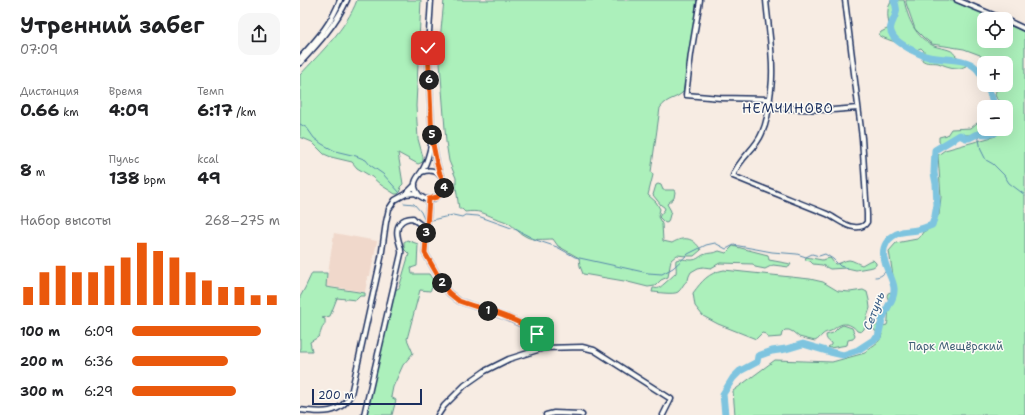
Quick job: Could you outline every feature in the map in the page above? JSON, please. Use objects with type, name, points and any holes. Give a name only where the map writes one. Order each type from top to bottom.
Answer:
[{"type":"street","points":[[300,58],[328,25],[340,0]]},
{"type":"street","points":[[300,63],[333,25],[347,0]]},
{"type":"street","points":[[406,194],[415,193],[425,199],[429,199],[437,197],[443,191],[444,182],[435,158],[432,139],[428,48],[431,0]]},
{"type":"street","points":[[700,0],[686,95],[720,98],[770,99]]},
{"type":"street","points":[[766,0],[772,62],[769,108],[763,132],[759,140],[735,169],[733,176],[829,215],[849,226],[859,228],[867,222],[867,214],[862,138],[844,0]]},
{"type":"street","points":[[957,0],[986,12]]},
{"type":"street","points":[[1013,24],[1025,30]]},
{"type":"street","points":[[769,108],[833,110],[858,108]]},
{"type":"street","points":[[419,195],[415,185],[416,178],[422,172],[432,139]]},
{"type":"street","points":[[422,172],[432,170],[440,174]]},
{"type":"street","points":[[300,410],[331,413],[342,408],[348,402],[381,258],[389,209],[396,200],[406,194],[415,185]]},
{"type":"street","points":[[429,199],[425,253],[445,288],[459,301],[506,317],[528,327],[537,334],[544,348]]},
{"type":"street","points":[[364,415],[402,251],[398,237],[400,224],[402,220],[413,218],[421,226],[427,227]]},
{"type":"street","points":[[438,415],[444,406],[464,385],[485,371],[509,359],[544,348],[582,347],[594,350],[671,399],[663,415]]},
{"type":"street","points":[[546,415],[554,413],[582,415]]},
{"type":"shaded area","points":[[334,233],[377,241],[370,276],[368,276],[365,292],[326,286]]},
{"type":"green space","points":[[357,0],[421,0],[416,106],[418,139],[423,162],[418,164],[398,153],[403,184],[400,187],[401,191],[398,194],[395,194],[381,185],[372,177],[357,168],[352,162],[324,154],[312,142],[300,137],[300,75],[340,30]]},
{"type":"green space","points":[[444,0],[697,0],[684,91],[663,104],[660,108],[651,172],[653,175],[648,195],[656,202],[660,209],[658,217],[662,224],[663,241],[672,243],[680,239],[688,239],[695,242],[701,250],[694,256],[677,255],[671,260],[668,277],[661,280],[655,286],[648,287],[583,274],[579,258],[558,246],[553,239],[531,239],[505,221],[481,212],[465,212],[462,209],[459,209],[456,178],[449,161],[446,142],[439,50]]},
{"type":"green space","points":[[891,0],[904,0],[910,21],[922,38],[934,46],[952,51],[956,56],[967,62],[966,66],[958,68],[949,67],[938,63],[926,62],[922,60],[924,51],[921,48],[911,53],[897,43],[879,35],[881,32],[889,28],[888,9]]},
{"type":"green space","name":"Парк Мещёрский","points":[[906,0],[953,0],[980,12],[977,12],[977,48],[1013,48],[1013,27],[1025,32],[1025,415],[735,415],[733,391],[775,360],[832,362],[865,353],[869,348],[877,343],[882,334],[875,331],[873,327],[876,325],[887,325],[891,307],[887,296],[888,293],[894,291],[895,288],[889,251],[896,243],[917,239],[920,237],[923,232],[933,226],[937,216],[939,215],[941,197],[938,155],[945,150],[996,136],[1013,136],[1013,100],[999,100],[995,95],[996,92],[1013,92],[1013,56],[981,56],[964,49],[932,44],[915,29]]},
{"type":"green space","points":[[977,123],[977,134],[959,134],[943,144],[939,142],[939,137],[947,135],[951,129],[971,128]]},
{"type":"green space","points":[[656,185],[661,185],[663,190],[674,190],[675,192],[674,198],[667,204],[671,211],[668,222],[666,223],[659,217],[665,209],[653,195]]},
{"type":"green space","points":[[407,240],[418,244],[417,266],[411,268],[412,274],[429,274],[435,283],[430,291],[420,290],[407,339],[413,353],[403,365],[393,387],[391,397],[396,400],[392,415],[366,415],[395,290],[399,288],[409,254],[404,249],[404,242]]},
{"type":"green space","points":[[733,246],[768,255],[769,260],[791,264],[789,267],[773,265],[765,269],[755,267],[753,264],[720,263],[711,268],[698,268],[691,272],[688,280],[676,293],[652,292],[653,288],[659,288],[676,273],[676,260],[694,260],[705,254],[719,251],[726,253]]},
{"type":"green space","points":[[806,257],[822,260],[830,258],[835,264],[849,260],[862,265],[873,260],[876,265],[873,267],[856,270],[847,268],[830,269],[805,260]]},
{"type":"green space","points":[[724,270],[810,279],[823,282],[838,291],[850,292],[863,290],[867,292],[870,308],[864,329],[861,332],[857,331],[850,325],[842,324],[831,331],[824,333],[815,341],[799,337],[789,330],[785,330],[781,337],[768,338],[766,334],[762,333],[756,339],[718,324],[703,316],[695,306],[693,293],[710,275]]},
{"type":"green space","points":[[312,273],[327,273],[326,287],[365,293],[365,296],[360,296],[356,300],[337,298],[330,316],[322,318],[325,319],[325,323],[319,336],[310,342],[312,351],[300,351],[300,297]]},
{"type":"green space","points":[[843,325],[852,328],[855,335],[853,339],[848,340],[847,345],[830,348],[828,347],[831,343],[827,340],[826,335],[833,333]]},
{"type":"waterway","name":"Сетунь","points":[[895,0],[896,11],[891,31],[893,36],[899,42],[915,52],[925,56],[960,60],[972,64],[977,69]]},
{"type":"waterway","name":"Сетунь","points":[[990,92],[992,100]]},
{"type":"waterway","points":[[300,124],[307,128],[314,138],[322,144],[335,151],[366,160],[370,165],[383,174],[400,193]]},
{"type":"waterway","name":"Сетунь","points":[[725,415],[723,394],[733,378],[740,371],[757,362],[758,356],[772,351],[803,344],[843,355],[858,350],[878,337],[882,319],[894,292],[884,257],[884,247],[889,239],[897,234],[932,225],[937,205],[934,173],[935,150],[960,135],[970,138],[977,134]]},
{"type":"waterway","points":[[978,136],[981,150],[986,160],[993,164],[1004,175],[1009,183],[1025,195]]},
{"type":"waterway","points":[[404,203],[414,204],[421,212],[424,219]]},
{"type":"waterway","points":[[432,220],[453,215],[462,217],[465,215],[478,216],[517,230],[536,240],[557,247],[575,257],[648,273],[662,274],[673,268],[688,254],[706,245],[715,243],[726,249],[734,245],[772,252],[797,254],[806,257],[812,254],[819,256],[825,254],[840,266],[847,268]]},
{"type":"waterway","points":[[875,277],[882,275],[887,269]]},
{"type":"district","name":"НЕМЧИНОВО","points":[[788,108]]},
{"type":"route","points":[[428,48],[432,139],[435,158],[440,174],[443,178],[444,186],[441,194],[433,199],[429,199],[425,253],[445,288],[453,297],[477,308],[506,317],[528,327],[537,334]]}]
